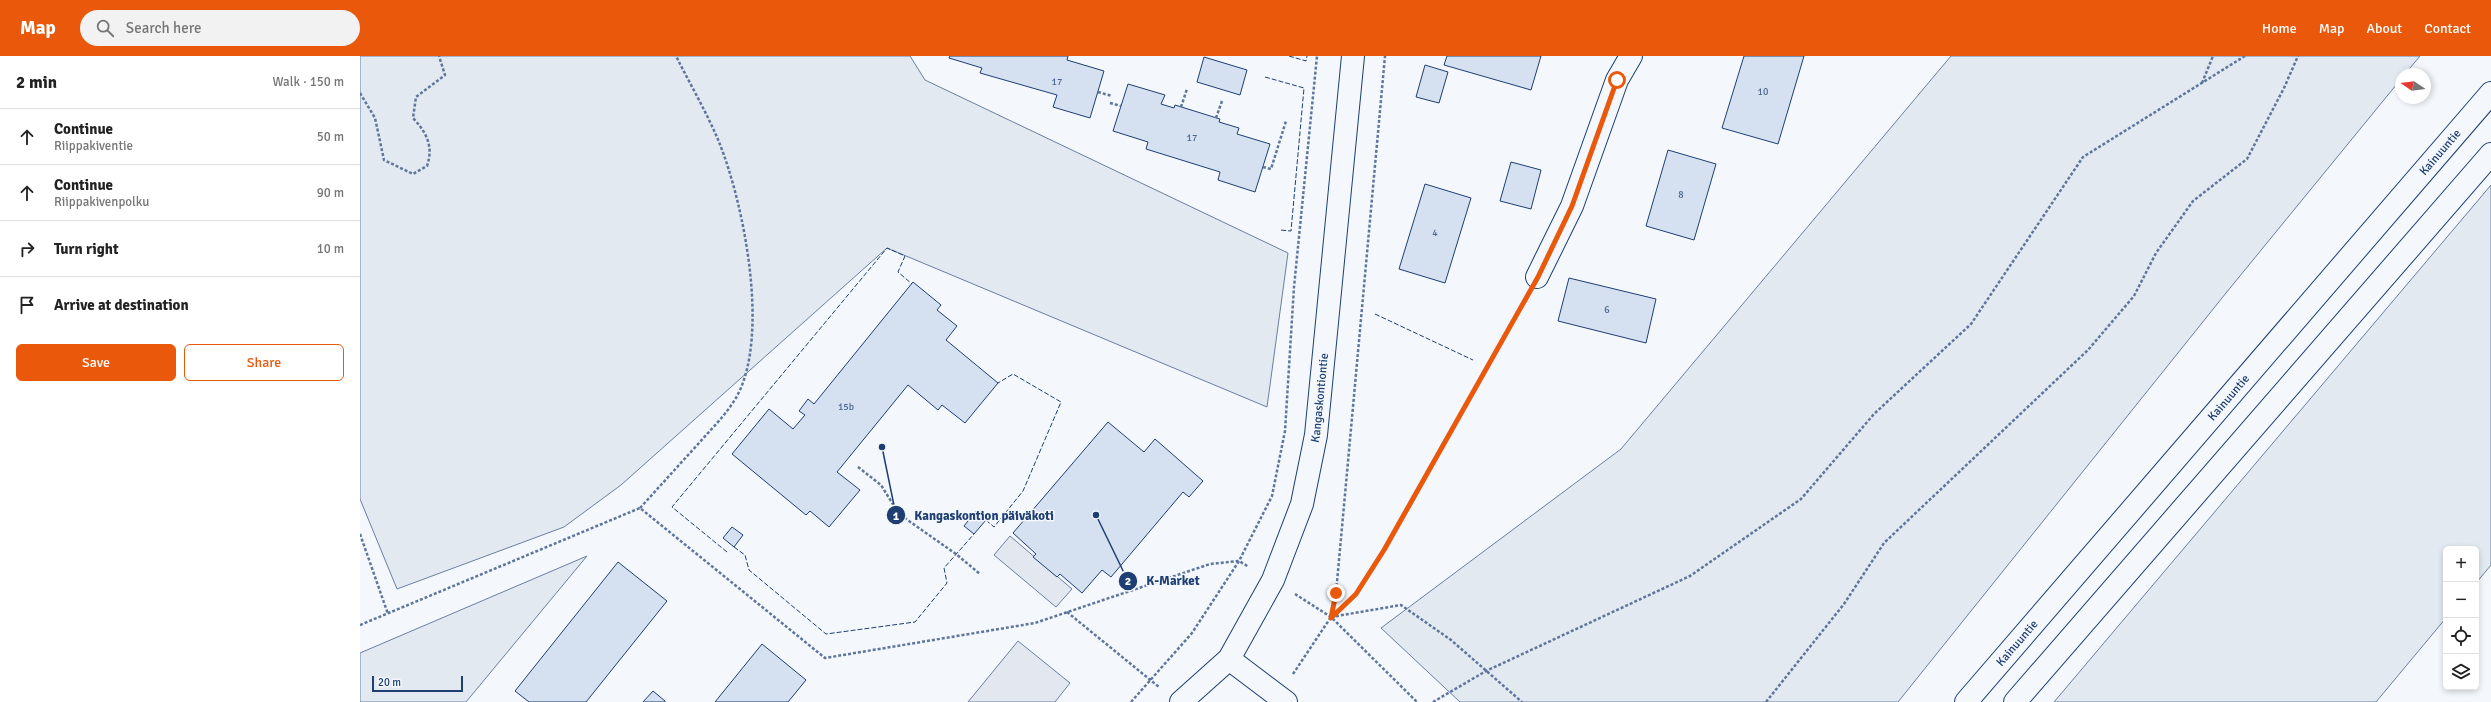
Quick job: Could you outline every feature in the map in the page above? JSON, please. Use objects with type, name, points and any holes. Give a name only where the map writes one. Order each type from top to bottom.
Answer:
[{"type":"main road","name":"Kangaskontiontie","points":[[1181,702],[1229,659],[1273,580],[1302,504],[1316,435],[1353,56]]},
{"type":"main road","points":[[1538,277],[1572,206],[1617,80],[1631,56]]},
{"type":"main road","name":"Kainuuntie","points":[[1966,702],[2491,93]]},
{"type":"main road","points":[[2015,702],[2491,154]]},
{"type":"main road","points":[[1229,659],[1282,699]]},
{"type":"path","points":[[360,93],[374,118],[384,160],[413,174],[427,166],[431,157],[426,132],[413,118],[416,97],[445,75],[439,56]]},
{"type":"path","points":[[360,625],[640,508],[722,417],[737,396],[747,366],[752,338],[745,234],[733,185],[719,142],[676,56]]},
{"type":"path","points":[[1131,702],[1192,633],[1239,561],[1272,496],[1285,431],[1294,287],[1317,56]]},
{"type":"path","points":[[1331,618],[1336,593],[1385,56]]},
{"type":"path","points":[[2202,83],[2213,56]]},
{"type":"path","points":[[1433,702],[1486,671],[1690,576],[1801,499],[1874,414],[1971,324],[2083,157],[2245,56]]},
{"type":"path","points":[[1766,702],[1844,604],[1884,543],[2088,350],[2134,296],[2156,254],[2193,201],[2247,159],[2284,88],[2298,56]]},
{"type":"path","points":[[1181,107],[1187,89]]},
{"type":"path","points":[[1098,92],[1112,96]]},
{"type":"path","points":[[1216,118],[1222,101]]},
{"type":"path","points":[[1110,103],[1121,106]]},
{"type":"path","points":[[1263,167],[1271,169],[1286,121]]},
{"type":"path","points":[[1282,699],[1331,618],[1356,594],[1384,550],[1538,277]]},
{"type":"path","points":[[858,467],[881,485],[899,514],[956,554],[980,574]]},
{"type":"path","points":[[640,508],[825,658],[1035,623],[1210,564],[1239,561],[1273,580],[1331,618],[1417,702]]},
{"type":"path","points":[[360,534],[388,614]]},
{"type":"path","points":[[1331,618],[1401,605],[1451,640],[1522,702]]},
{"type":"path","points":[[1067,612],[1162,689]]},
{"type":"shaded area","points":[[360,56],[910,56],[925,80],[1288,253],[1267,407],[887,248],[621,485],[564,527],[397,589],[360,499]]},
{"type":"shaded area","points":[[1951,56],[2420,56],[2410,68],[2395,68],[2395,86],[2226,293],[1898,702],[1460,702],[1381,628],[1621,449]]},
{"type":"shaded area","points":[[2491,185],[2491,565],[2479,579],[2479,546],[2443,546],[2443,622],[2376,702],[2054,702]]},
{"type":"shaded area","points":[[1010,536],[1072,589],[1056,607],[994,555]]},
{"type":"shaded area","points":[[587,556],[466,702],[360,702],[360,653]]},
{"type":"shaded area","points":[[1018,641],[1070,683],[1055,702],[968,702]]},
{"type":"building","points":[[950,56],[1068,56],[1067,60],[1104,71],[1090,118],[1053,107],[1057,95],[980,73],[982,68],[949,58]]},
{"type":"building","points":[[1447,56],[1541,56],[1531,90],[1444,65]]},
{"type":"building","points":[[1744,56],[1804,56],[1778,144],[1722,128]]},
{"type":"building","points":[[1204,57],[1247,70],[1240,95],[1197,82]]},
{"type":"building","points":[[1425,65],[1448,72],[1439,103],[1416,97]]},
{"type":"building","points":[[1128,84],[1165,95],[1161,104],[1174,108],[1175,105],[1220,119],[1219,122],[1239,128],[1237,134],[1270,144],[1255,192],[1218,180],[1220,172],[1146,149],[1148,142],[1113,131]]},
{"type":"building","points":[[1668,150],[1716,164],[1694,240],[1646,226]]},
{"type":"building","points":[[1511,162],[1541,170],[1531,209],[1500,201]]},
{"type":"building","points":[[1425,184],[1471,198],[1445,283],[1399,269]]},
{"type":"building","points":[[1569,278],[1656,299],[1646,343],[1558,321]]},
{"type":"building","points":[[913,282],[941,305],[937,310],[957,326],[946,340],[998,383],[965,423],[942,405],[938,410],[908,385],[837,472],[860,490],[829,527],[810,511],[806,515],[732,454],[769,409],[793,429],[805,415],[799,411],[808,399],[814,404]]},
{"type":"building","points":[[1108,422],[1144,452],[1155,439],[1203,481],[1189,497],[1183,492],[1111,577],[1102,570],[1082,593],[1060,574],[1057,577],[1033,557],[1036,554],[1013,533]]},
{"type":"building","points":[[976,511],[986,520],[974,534],[964,526]]},
{"type":"building","points":[[732,527],[743,535],[734,547],[723,538]]},
{"type":"building","points":[[618,562],[667,601],[586,702],[529,702],[515,691]]},
{"type":"building","points":[[762,644],[806,680],[788,702],[715,702]]},
{"type":"building","points":[[653,691],[665,701],[665,702],[643,702]]},
{"type":"fence","points":[[1289,56],[1306,61],[1307,56]]},
{"type":"fence","points":[[1265,77],[1304,88],[1291,231],[1280,230]]},
{"type":"fence","points":[[727,552],[672,507],[887,248],[905,256],[898,272],[912,284]]},
{"type":"fence","points":[[1375,314],[1473,360]]},
{"type":"fence","points":[[986,520],[994,527],[1023,491],[1061,402],[1013,374],[998,383]]},
{"type":"fence","points":[[734,547],[745,555],[749,570],[826,634],[915,622],[947,583],[944,568],[974,534]]},
{"type":"place","name":"Kangaskontion päiväkoti","points":[[882,447]]},
{"type":"place","name":"K-Market","points":[[1096,515]]},
{"type":"route","points":[[1336,593],[1331,618],[1356,594],[1384,550],[1538,277],[1572,206],[1617,80]]}]
